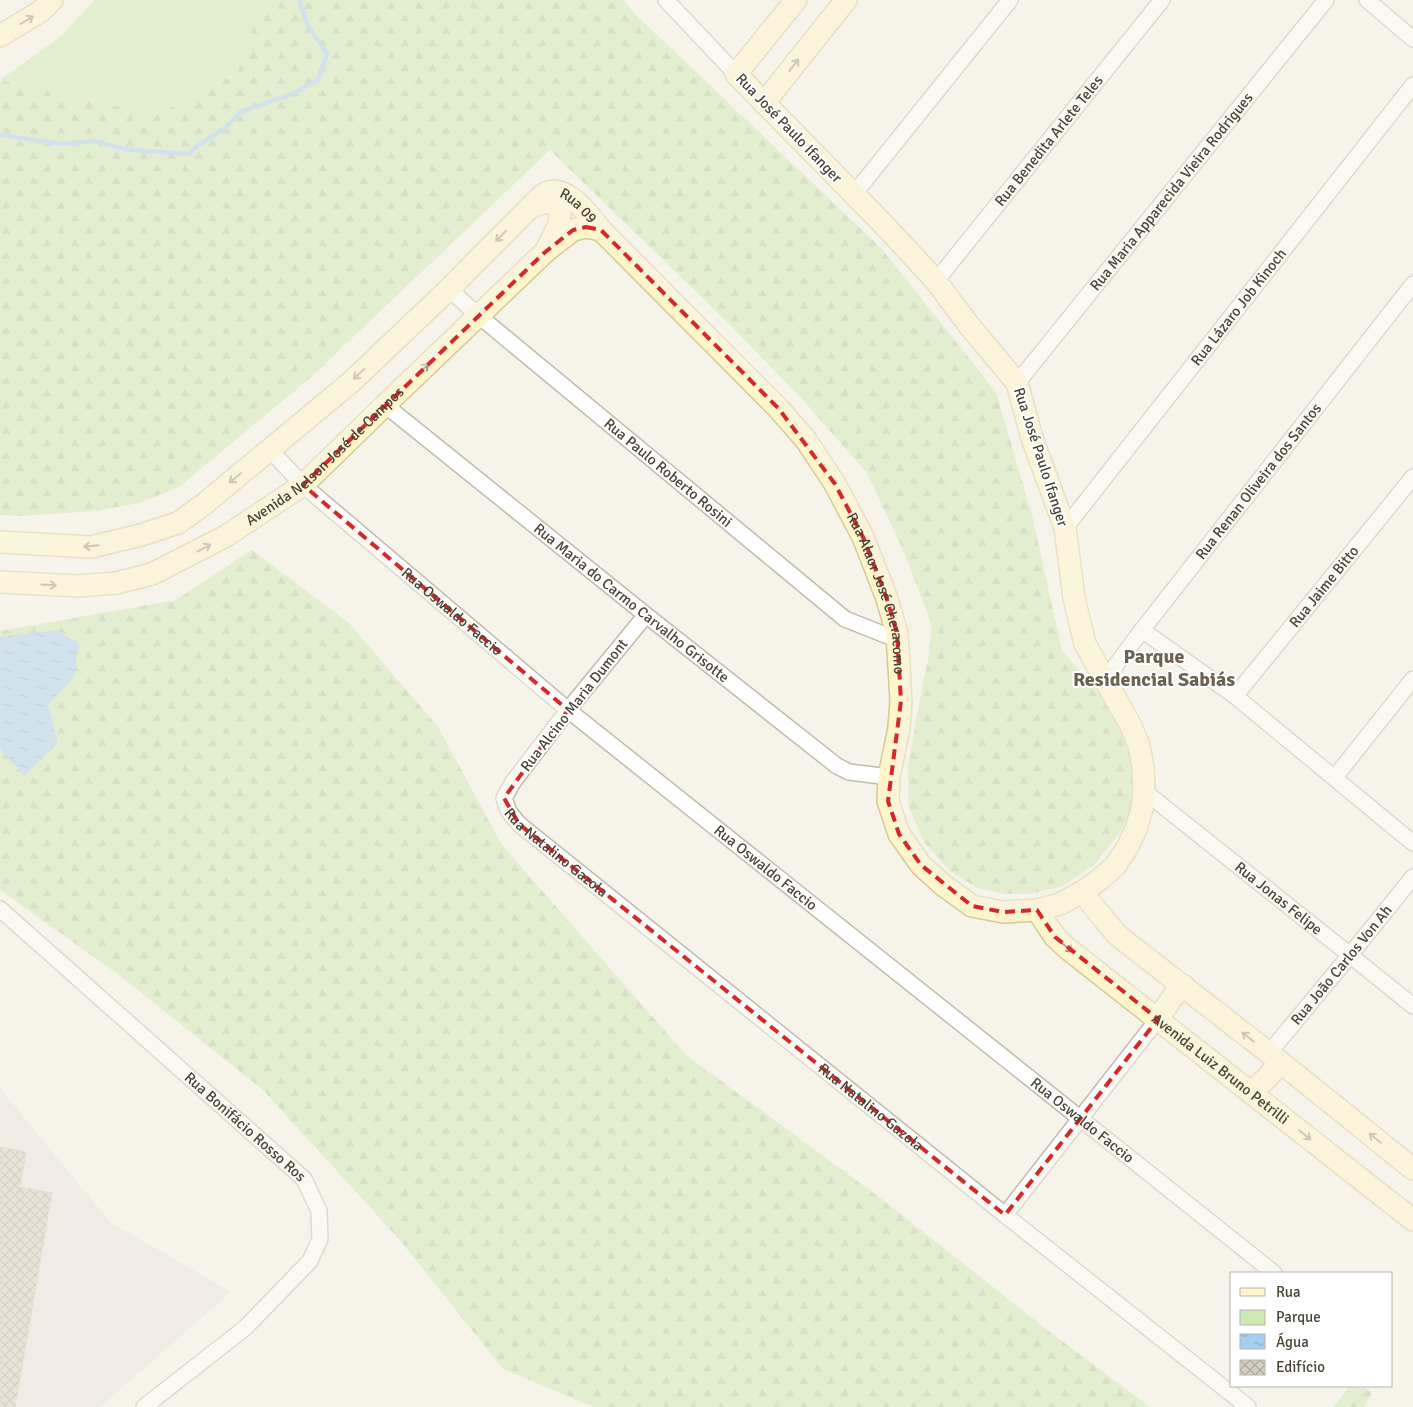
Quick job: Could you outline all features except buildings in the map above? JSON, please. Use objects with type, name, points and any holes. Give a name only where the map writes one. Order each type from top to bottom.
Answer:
[{"type":"main road","points":[[0,36],[41,12],[52,0]]},
{"type":"main road","points":[[736,74],[796,0]]},
{"type":"main road","points":[[764,103],[846,0]]},
{"type":"main road","name":"Rua José Paulo Ifanger","points":[[736,74],[936,281],[968,324],[1017,383],[1032,438],[1065,528],[1074,598],[1085,644],[1131,726],[1139,746],[1143,767],[1144,792],[1142,809],[1136,829],[1127,848],[1115,866],[1082,892]]},
{"type":"main road","name":"Rua 09","points":[[526,210],[549,192],[560,192],[589,213],[601,230]]},
{"type":"main road","points":[[0,542],[90,547],[141,535],[178,523],[203,505],[350,383],[449,289],[526,210],[549,202],[559,210],[560,214],[559,222],[546,251]]},
{"type":"main road","name":"Avenida Nelson José de Campos","points":[[0,582],[78,586],[116,583],[152,574],[226,536],[303,485],[546,251],[573,230],[586,226],[601,230]]},
{"type":"main road","name":"Rua Alaor José Cheracomo","points":[[601,230],[779,409],[806,440],[835,484],[863,537],[886,596],[898,640],[901,701],[899,728],[889,777],[888,801],[899,834],[921,865],[972,906],[1003,912],[1037,910],[1060,904],[1082,892]]},
{"type":"main road","points":[[1082,892],[1117,934],[1413,1169]]},
{"type":"main road","name":"Avenida Luiz Bruno Petrilli","points":[[1037,910],[1055,937],[1413,1220]]},
{"type":"main road","points":[[1158,1019],[1183,985]]},
{"type":"main road","points":[[1249,1091],[1269,1077],[1274,1057]]},
{"type":"street","name":"Rua José Paulo Ifanger","points":[[666,0],[736,74]]},
{"type":"street","points":[[854,194],[1010,0]]},
{"type":"street","name":"Rua Benedita Arlete Teles","points":[[936,281],[1162,0]]},
{"type":"street","name":"Rua Maria Apparecida Vieira Rodrigues","points":[[1017,383],[1326,0]]},
{"type":"street","points":[[1367,0],[1413,39]]},
{"type":"street","name":"Rua Lázaro Job Kinoch","points":[[1065,528],[1413,85]]},
{"type":"street","name":"Rua Renan Oliveira dos Santos","points":[[1105,680],[1413,284]]},
{"type":"street","name":"Rua Paulo Roberto Rosini","points":[[449,289],[479,316],[845,619],[898,640]]},
{"type":"street","name":"Rua Maria do Carmo Carvalho Grisotte","points":[[385,405],[837,766],[848,772],[889,777]]},
{"type":"street","name":"Rua Oswaldo Faccio","points":[[270,449],[303,485],[568,710],[1273,1272]]},
{"type":"street","name":"Rua Jaime Bitto","points":[[1235,696],[1413,477]]},
{"type":"street","name":"Rua Alcino Maria Dumont","points":[[504,798],[513,782],[568,710],[646,615]]},
{"type":"street","points":[[1142,630],[1235,696],[1413,842]]},
{"type":"street","points":[[1334,777],[1413,679]]},
{"type":"street","name":"Rua Jonas Felipe","points":[[1144,792],[1413,1006]]},
{"type":"street","name":"Rua Natalino Gazola","points":[[504,798],[509,812],[519,824],[1248,1407]]},
{"type":"street","name":"Rua João Carlos Von Ah","points":[[1274,1057],[1350,955],[1413,877]]},
{"type":"street","name":"Rua Bonifácio Rosso Ros","points":[[0,909],[304,1179],[319,1211],[320,1239],[310,1261],[245,1328],[144,1407]]},
{"type":"street","points":[[1005,1214],[1158,1019]]},
{"type":"highlighted area","points":[[586,227],[601,230],[779,409],[835,484],[863,537],[886,596],[897,633],[901,701],[888,801],[899,834],[921,865],[972,906],[1003,912],[1037,910],[1055,937],[1158,1019],[1005,1215],[519,824],[504,798],[568,710],[303,485],[544,253],[573,230]]},
{"type":"shaded area","points":[[0,1088],[110,1222],[231,1292],[100,1407],[0,1407]]},
{"type":"green space","points":[[95,0],[262,0],[237,73],[156,115],[0,80],[60,37]]},
{"type":"green space","points":[[262,0],[623,0],[636,15],[881,248],[996,392],[1033,519],[1062,651],[1103,697],[1123,729],[1132,756],[1131,809],[1121,831],[1095,864],[1063,886],[1029,894],[1004,894],[977,888],[950,871],[924,842],[909,808],[908,766],[928,661],[932,625],[903,550],[867,473],[802,399],[726,321],[550,150],[310,378],[179,487],[139,503],[96,511],[21,516],[0,515],[0,80],[156,115],[237,73]]},
{"type":"green space","points":[[252,550],[349,623],[438,727],[502,845],[686,1055],[879,1197],[1050,1332],[1150,1407],[594,1407],[503,1369],[399,1239],[262,1089],[119,975],[0,890],[0,631],[176,600]]},
{"type":"green space","points":[[1349,1387],[1363,1387],[1372,1393],[1364,1407],[1333,1407]]},
{"type":"water","points":[[56,630],[79,644],[74,677],[48,705],[58,743],[24,776],[0,748],[0,637]]},
{"type":"waterway","points":[[0,135],[61,144],[94,141],[131,150],[189,154],[197,146],[225,128],[240,112],[292,94],[319,79],[327,53],[308,26],[299,0]]},
{"type":"district","name":"Parque Residencial Sabiás","points":[[1154,668]]}]
